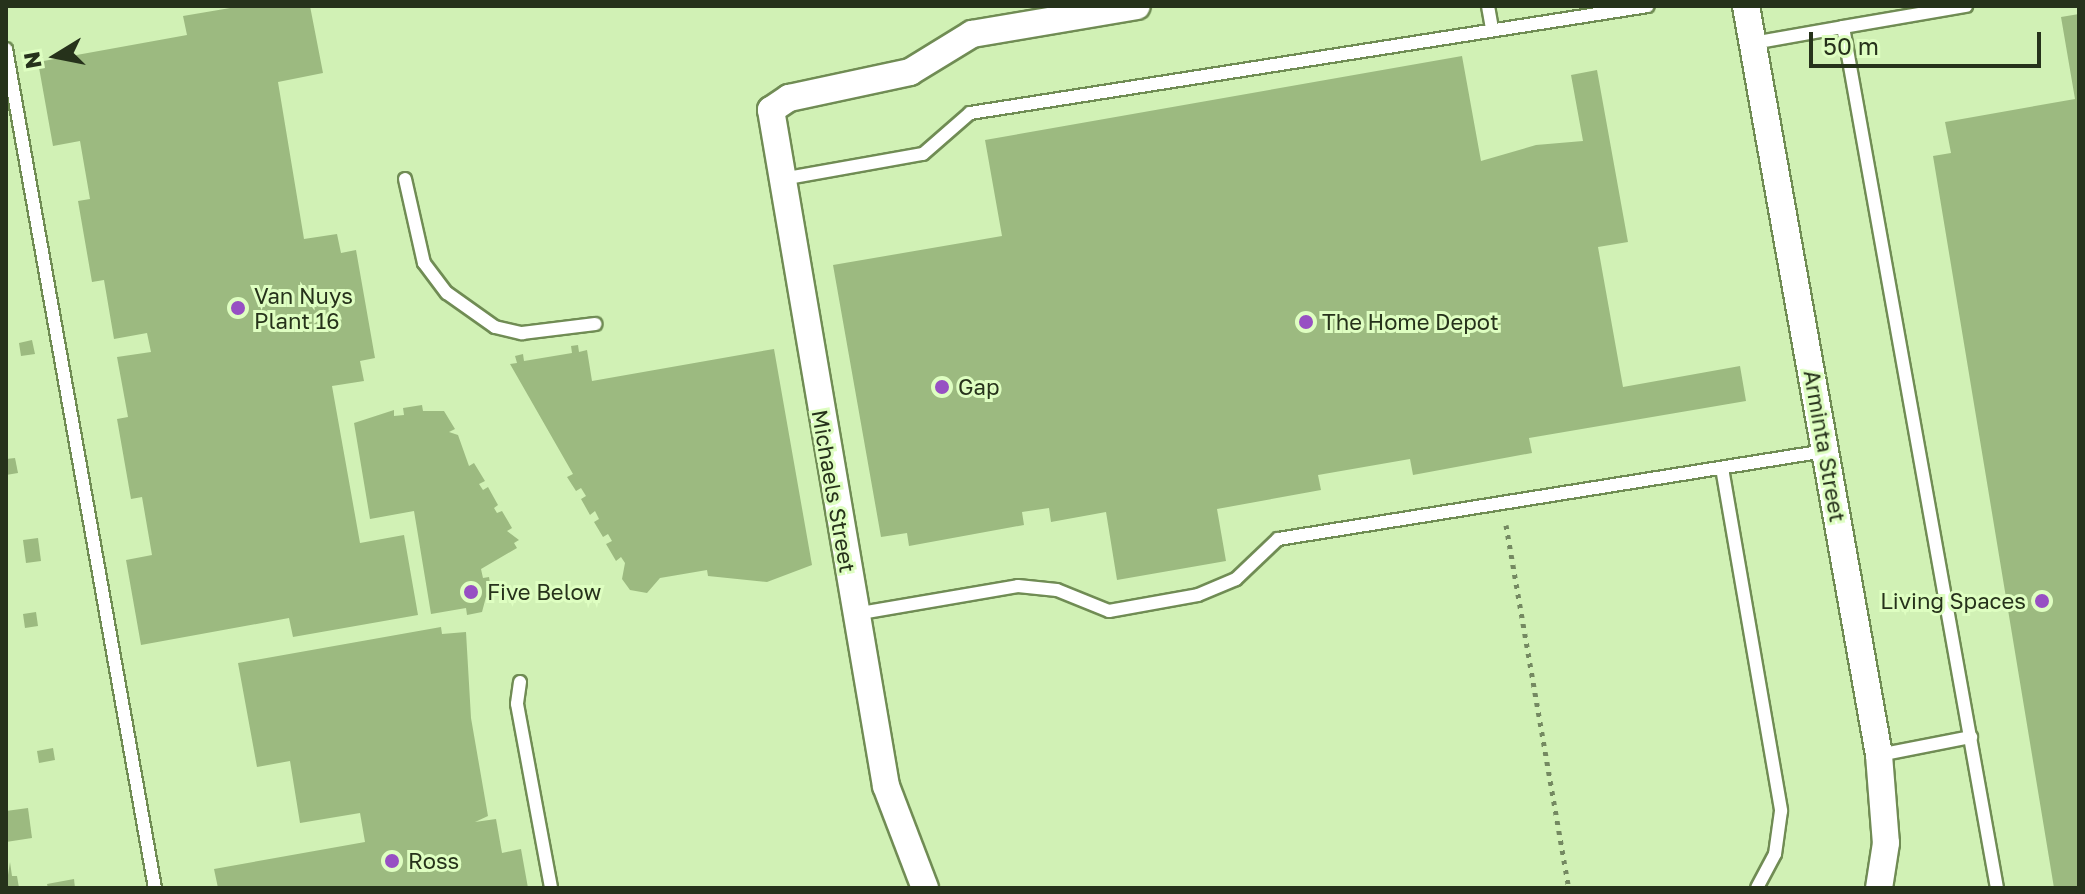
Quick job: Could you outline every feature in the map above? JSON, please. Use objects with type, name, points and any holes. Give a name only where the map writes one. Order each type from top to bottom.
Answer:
[{"type":"street","name":"Michaels Street","points":[[925,888],[886,786],[779,179],[771,110],[789,98],[910,72],[972,34],[1136,6]]},
{"type":"street","name":"Arminta Street","points":[[1746,6],[1879,755],[1886,829],[1879,888]]},
{"type":"lane","points":[[1488,6],[1492,28]]},
{"type":"lane","points":[[779,179],[923,154],[970,113],[1492,28],[1549,24],[1648,6]]},
{"type":"lane","points":[[1753,43],[1966,6]]},
{"type":"lane","points":[[1843,27],[1997,888]]},
{"type":"lane","points":[[6,49],[155,888]]},
{"type":"lane","points":[[405,179],[424,263],[447,293],[495,327],[522,333],[595,324]]},
{"type":"lane","points":[[855,614],[1018,586],[1057,590],[1109,611],[1211,590],[1236,579],[1278,539],[1825,451]]},
{"type":"lane","points":[[1722,468],[1781,811],[1775,854],[1757,888]]},
{"type":"lane","points":[[520,682],[517,704],[551,888]]},
{"type":"lane","points":[[1879,755],[1971,737]]},
{"type":"path","points":[[1506,525],[1569,888]]},
{"type":"building","name":"Van Nuys Plant 16","points":[[242,6],[310,6],[323,73],[278,82],[304,239],[337,234],[341,253],[356,250],[375,358],[360,361],[364,381],[332,386],[360,543],[404,535],[418,615],[293,637],[289,618],[141,645],[126,560],[152,555],[142,497],[131,499],[117,419],[128,417],[117,357],[151,352],[147,333],[114,339],[104,280],[92,282],[78,201],[90,199],[80,141],[53,146],[38,62],[187,35],[183,16]]},
{"type":"building","points":[[2079,14],[2079,888],[2054,888],[1933,156],[1951,153],[1945,122],[2075,99],[2061,17]]},
{"type":"building","name":"The Home Depot","points":[[1462,56],[1481,161],[1536,145],[1583,141],[1571,75],[1597,70],[1628,242],[1598,247],[1623,387],[1740,366],[1746,401],[1529,438],[1532,453],[1413,475],[1410,459],[1318,475],[1321,490],[1217,509],[1226,561],[1117,580],[1106,512],[1051,522],[1049,508],[1022,512],[1024,525],[909,546],[907,533],[881,537],[833,265],[1002,236],[985,140]]},
{"type":"building","points":[[32,340],[35,354],[21,356],[19,343]]},
{"type":"building","points":[[578,345],[579,352],[587,350],[592,381],[774,349],[812,565],[767,582],[708,576],[707,570],[660,578],[647,593],[630,590],[622,579],[625,563],[621,557],[616,561],[606,544],[612,541],[608,534],[603,537],[594,522],[599,519],[595,511],[590,515],[581,499],[586,496],[581,488],[576,491],[567,477],[573,474],[510,364],[517,363],[515,356],[523,354],[524,361],[572,353],[571,346]]},
{"type":"building","points":[[422,405],[423,411],[444,411],[455,429],[449,432],[458,435],[469,466],[474,463],[485,481],[479,484],[483,490],[488,487],[498,505],[494,508],[497,513],[502,511],[512,528],[507,531],[519,540],[514,543],[517,548],[481,569],[483,578],[489,577],[492,595],[486,597],[482,612],[467,615],[466,608],[431,614],[414,511],[370,519],[354,423],[394,410],[394,416],[404,415],[403,408]]},
{"type":"building","points":[[15,458],[18,473],[6,475],[6,459]]},
{"type":"building","points":[[38,538],[41,561],[26,563],[23,540]]},
{"type":"building","points":[[36,612],[38,626],[25,628],[23,614]]},
{"type":"building","points":[[441,627],[442,634],[466,632],[471,718],[488,816],[475,822],[496,819],[502,853],[521,849],[528,888],[218,888],[214,869],[365,842],[360,813],[300,823],[290,761],[257,767],[238,663]]},
{"type":"building","points":[[53,748],[55,760],[39,763],[37,751]]},
{"type":"building","points":[[28,808],[32,838],[6,842],[6,811]]},
{"type":"building","points":[[10,862],[12,876],[17,876],[19,888],[6,888]]},
{"type":"building","points":[[74,879],[75,888],[48,888],[47,884]]},
{"type":"place","name":"Van Nuys Plant 16","points":[[238,308]]},
{"type":"place","name":"The Home Depot","points":[[1306,322]]},
{"type":"place","name":"Gap","points":[[942,387]]},
{"type":"place","name":"Five Below","points":[[471,592]]},
{"type":"place","name":"Living Spaces","points":[[2042,601]]},
{"type":"place","name":"Ross","points":[[392,861]]}]
